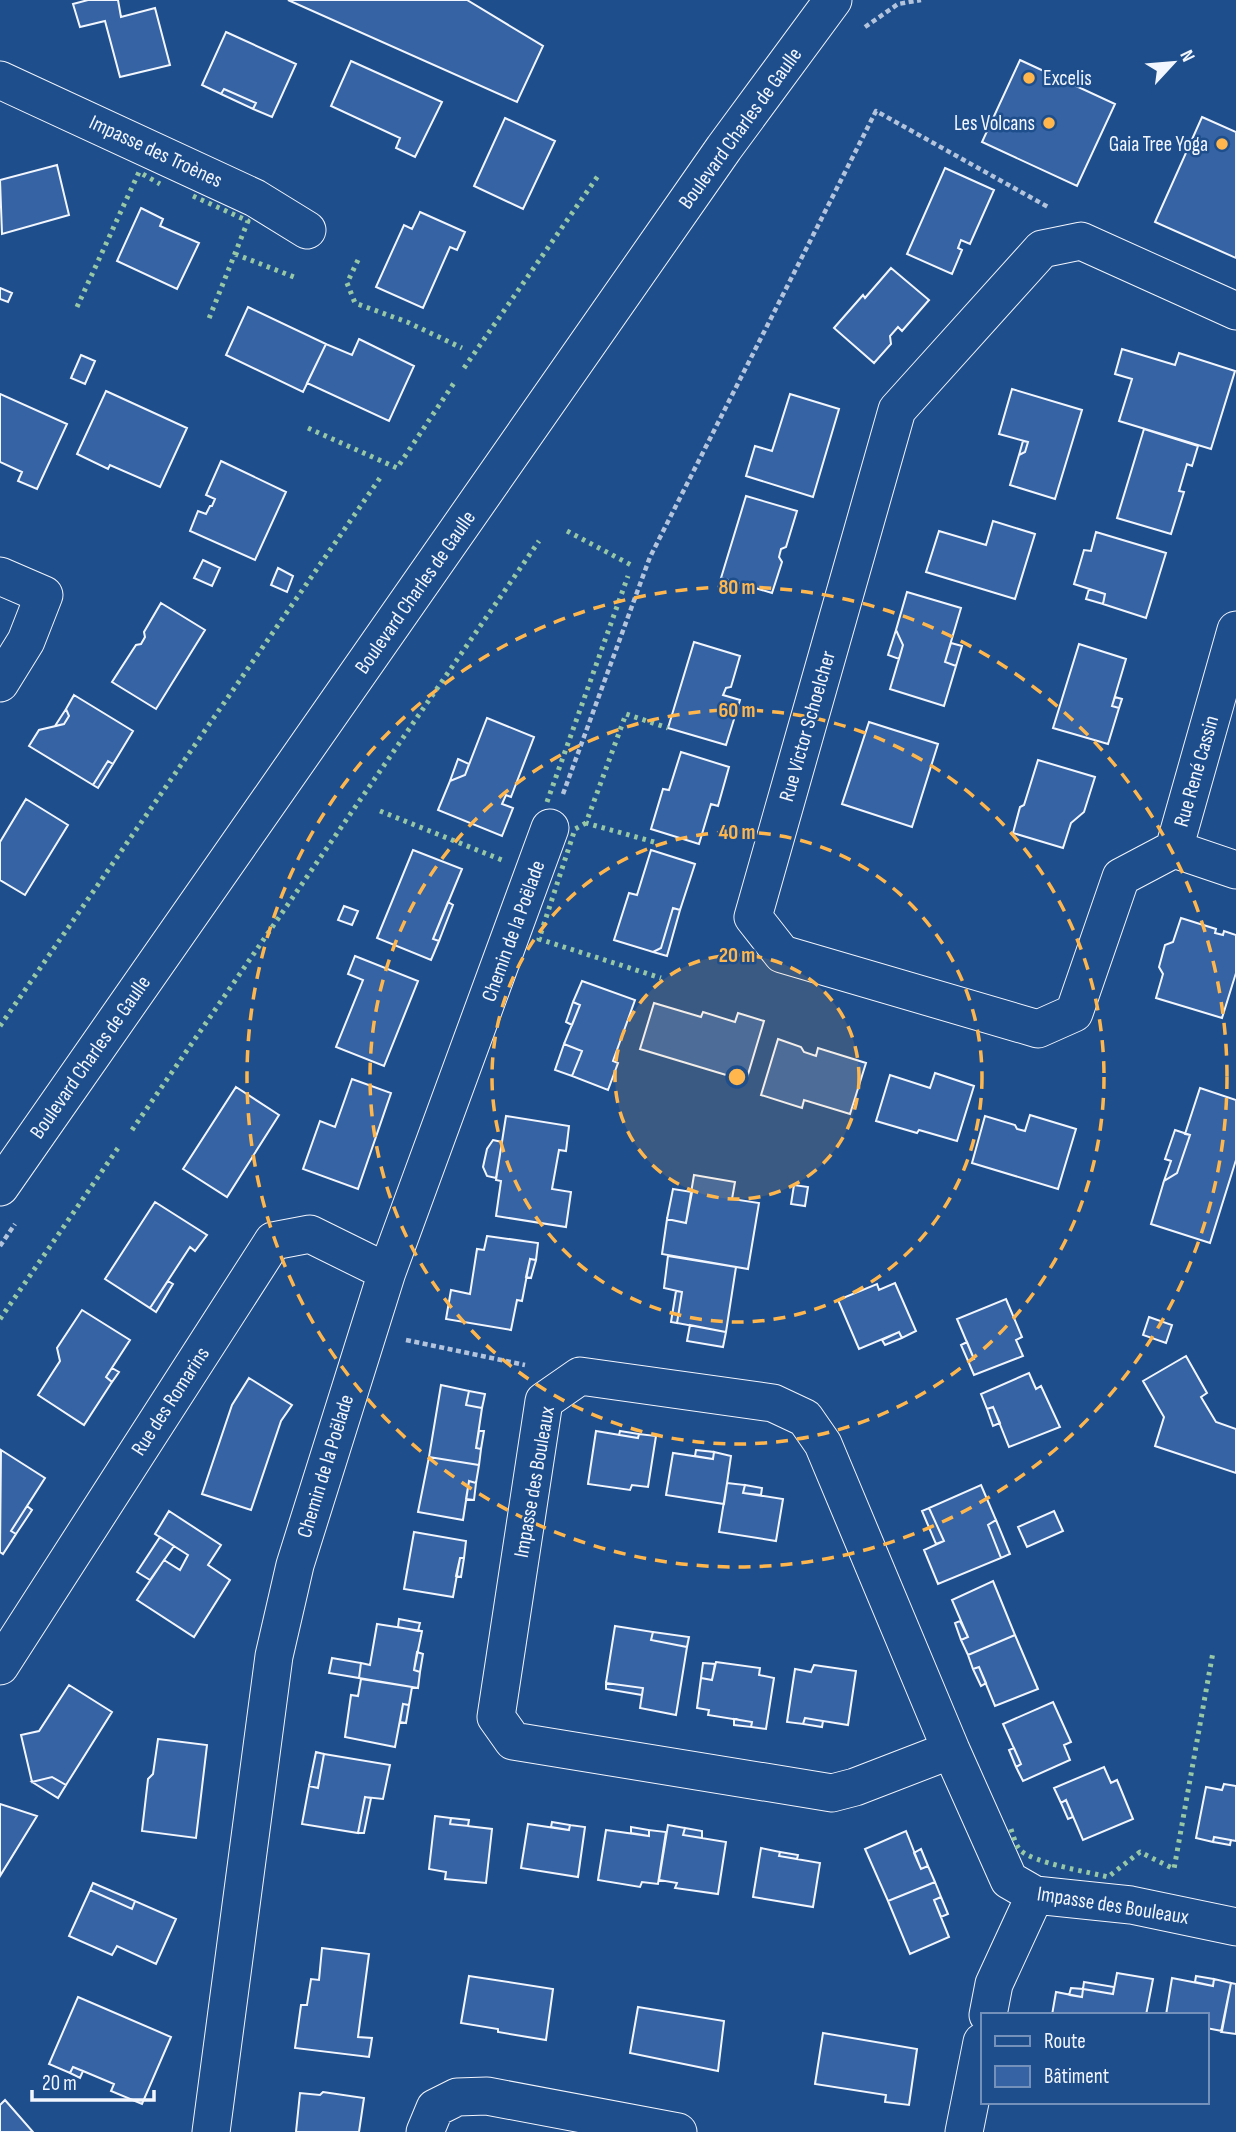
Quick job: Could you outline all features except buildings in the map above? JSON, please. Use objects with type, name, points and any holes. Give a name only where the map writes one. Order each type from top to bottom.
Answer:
[{"type":"street","name":"Boulevard Charles de Gaulle","points":[[0,1187],[724,148],[833,0]]},
{"type":"street","name":"Impasse des Troènes","points":[[0,80],[255,198],[307,230]]},
{"type":"street","name":"Rue Victor Schoelcher","points":[[1174,849],[1121,877],[1074,1013],[1038,1029],[782,954],[753,917],[897,410],[1042,249],[1081,241],[1236,311]]},
{"type":"street","points":[[0,576],[44,595],[26,641],[0,683]]},
{"type":"street","name":"Rue René Cassin","points":[[1236,630],[1174,849],[1236,870]]},
{"type":"street","name":"Chemin de la Poëlade","points":[[211,2132],[274,1656],[295,1565],[387,1272],[551,828]]},
{"type":"street","name":"Rue des Romarins","points":[[0,1666],[273,1241],[310,1234],[387,1272]]},
{"type":"street","name":"Impasse des Bouleaux","points":[[951,1750],[855,1787],[832,1793],[513,1741],[496,1717],[544,1401],[580,1376],[773,1403],[805,1418],[824,1444],[951,1750],[1009,1880],[1035,1895],[1131,1905],[1236,1927]]},
{"type":"street","points":[[988,2013],[994,1984],[1035,1895]]},
{"type":"street","points":[[964,2132],[981,2047]]},
{"type":"street","points":[[425,2132],[435,2108],[457,2097],[487,2096],[678,2132]]},
{"type":"path","points":[[870,22],[898,4],[921,0]]},
{"type":"path","points":[[551,828],[650,557],[876,111],[1059,213]]},
{"type":"path","points":[[367,1332],[580,1376]]},
{"type":"hedge","points":[[77,307],[139,172],[160,184]]},
{"type":"hedge","points":[[464,368],[600,173]]},
{"type":"hedge","points":[[193,196],[248,221],[208,321]]},
{"type":"hedge","points":[[235,254],[294,277]]},
{"type":"hedge","points":[[358,260],[347,283],[355,303],[407,322],[462,348]]},
{"type":"hedge","points":[[308,428],[397,468],[454,383]]},
{"type":"hedge","points":[[0,1026],[380,478]]},
{"type":"hedge","points":[[567,531],[633,566]]},
{"type":"hedge","points":[[132,1130],[539,541]]},
{"type":"hedge","points":[[547,802],[628,576]]},
{"type":"hedge","points":[[654,842],[586,823],[626,714],[668,728]]},
{"type":"hedge","points":[[380,811],[502,860]]},
{"type":"hedge","points":[[586,823],[575,829],[539,939],[661,978]]},
{"type":"hedge","points":[[0,1319],[118,1148]]},
{"type":"hedge","points":[[1011,1829],[1020,1850],[1062,1867],[1108,1877],[1140,1852],[1174,1869],[1213,1652]]},
{"type":"place","name":"Excelis","points":[[1029,78]]},
{"type":"place","name":"Les Volcans","points":[[1049,123]]},
{"type":"place","name":"Gaia Tree Yoga","points":[[1222,144]]}]
